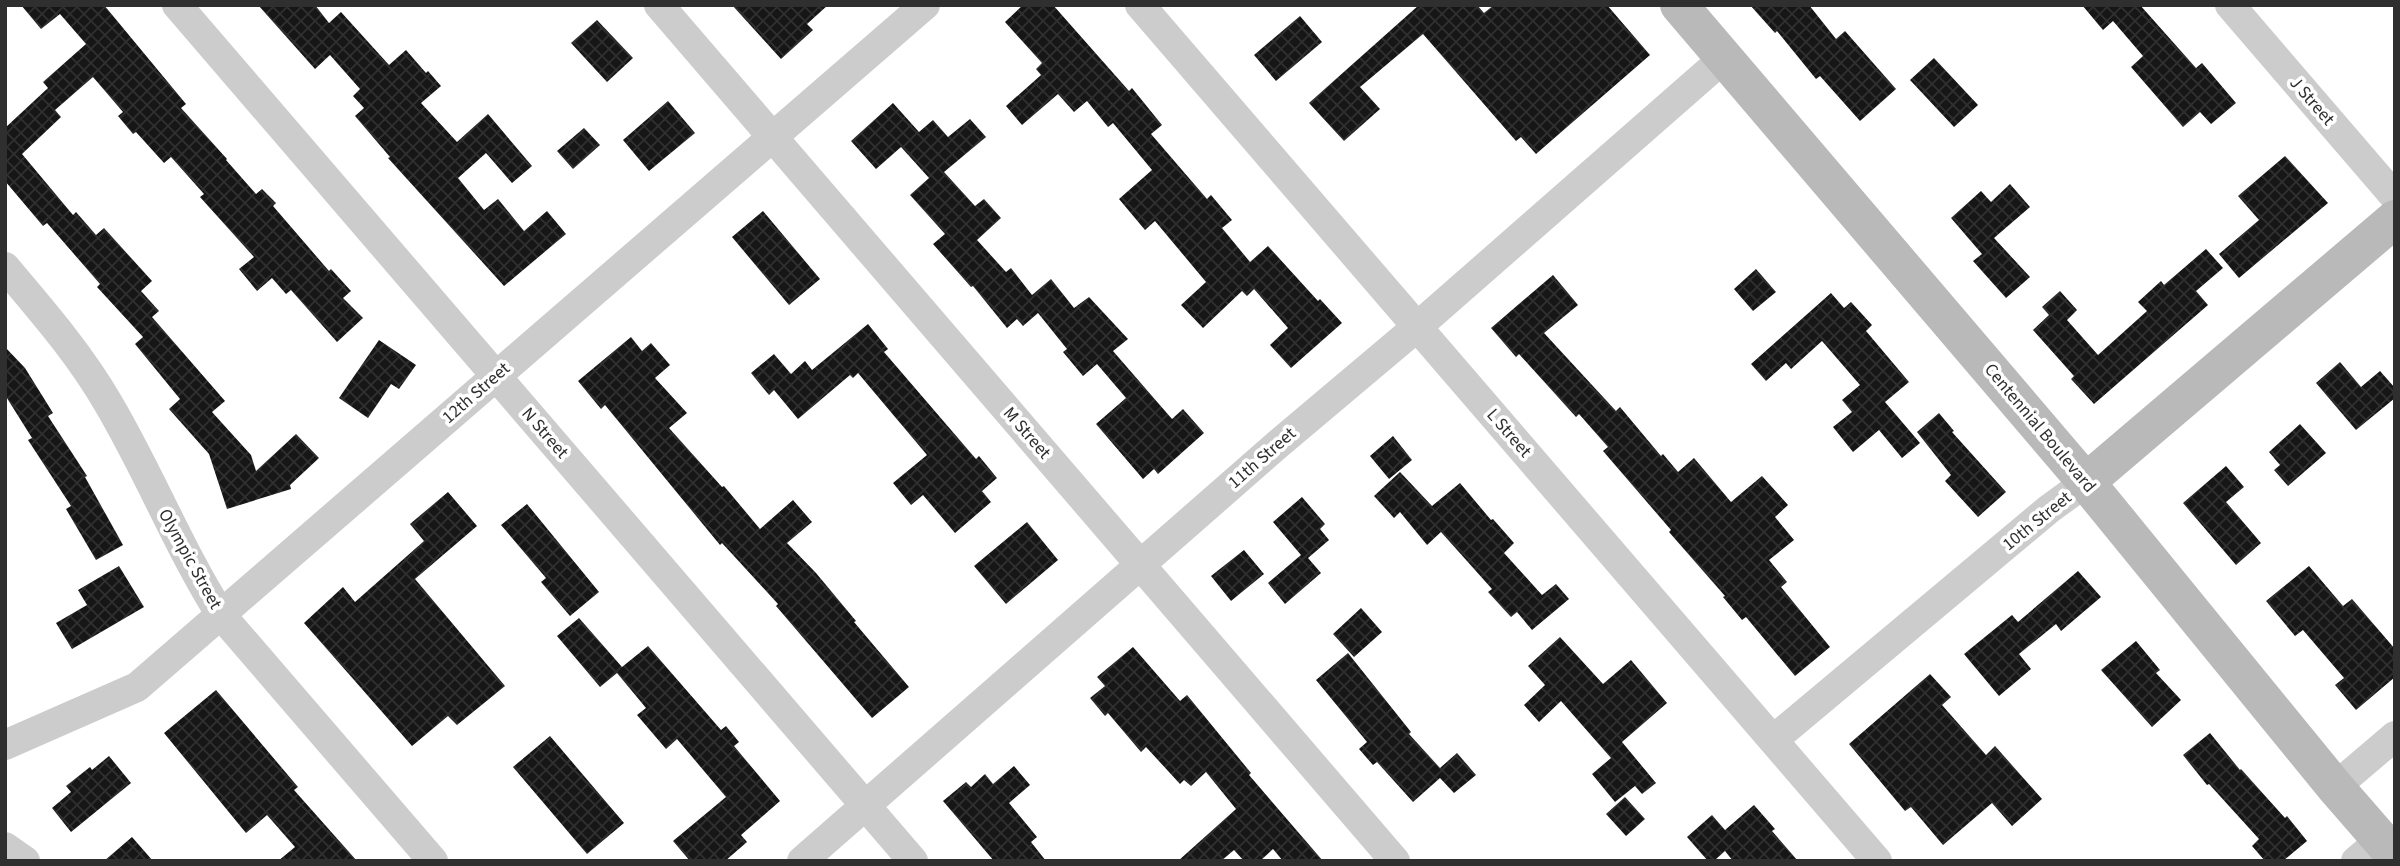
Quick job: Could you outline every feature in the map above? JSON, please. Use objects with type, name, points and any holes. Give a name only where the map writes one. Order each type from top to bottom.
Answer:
[{"type":"main road","name":"Centennial Boulevard","points":[[1679,5],[2086,482],[2335,787],[2377,852]]},
{"type":"main road","name":"10th Street","points":[[2086,482],[2395,219]]},
{"type":"street","name":"N Street","points":[[177,5],[912,861]]},
{"type":"street","name":"M Street","points":[[659,5],[1395,861]]},
{"type":"street","name":"12th Street","points":[[5,745],[137,687],[925,5]]},
{"type":"street","name":"L Street","points":[[1140,5],[1877,861]]},
{"type":"street","name":"J Street","points":[[2230,5],[2395,197]]},
{"type":"street","name":"11th Street","points":[[802,861],[1724,58]]},
{"type":"street","name":"Olympic Street","points":[[5,267],[70,343],[109,404],[196,576],[221,615],[433,861]]},
{"type":"street","name":"10th Street","points":[[1773,740],[2049,509],[2086,482]]},
{"type":"street","points":[[2335,787],[2395,736]]},
{"type":"street","points":[[5,847],[25,861]]},
{"type":"building","points":[[21,5],[104,5],[186,104],[181,108],[256,194],[262,189],[276,203],[273,206],[329,271],[331,269],[351,291],[343,298],[363,318],[337,342],[291,290],[286,294],[272,278],[257,291],[239,269],[254,257],[200,197],[204,194],[171,157],[164,163],[136,132],[133,134],[118,116],[123,112],[93,77],[55,110],[61,117],[22,154],[73,215],[76,212],[96,235],[104,228],[152,281],[141,291],[159,311],[152,317],[225,401],[212,412],[251,455],[256,471],[296,434],[319,458],[290,485],[291,489],[227,509],[209,454],[169,409],[180,399],[135,344],[143,337],[97,287],[100,284],[47,223],[43,226],[5,181],[5,128],[48,88],[43,82],[86,44],[60,14],[41,29]]},
{"type":"building","points":[[258,5],[315,5],[329,23],[341,12],[389,65],[406,50],[441,86],[421,103],[457,142],[488,114],[532,166],[512,183],[486,153],[458,178],[484,210],[498,199],[524,231],[547,211],[566,234],[504,286],[388,158],[390,157],[355,116],[364,108],[353,96],[360,89],[330,55],[315,69]]},
{"type":"building","points":[[732,5],[828,5],[807,24],[813,30],[781,59]]},
{"type":"building","points":[[1023,5],[1053,5],[1129,91],[1132,88],[1162,125],[1151,134],[1207,199],[1211,195],[1232,220],[1222,228],[1250,262],[1268,246],[1342,323],[1291,368],[1270,345],[1288,328],[1254,289],[1247,296],[1242,291],[1203,328],[1181,305],[1206,282],[1155,221],[1145,230],[1119,199],[1152,170],[1113,123],[1108,127],[1087,101],[1074,112],[1058,94],[1022,125],[1006,106],[1041,75],[1036,69],[1042,63],[1005,22]]},
{"type":"building","points":[[1419,5],[1477,5],[1484,13],[1494,5],[1607,5],[1650,55],[1536,154],[1521,137],[1516,141],[1423,34],[1360,87],[1380,109],[1344,141],[1309,103]]},
{"type":"building","points":[[1750,5],[1809,5],[1836,39],[1845,31],[1896,89],[1860,121],[1820,76],[1816,79],[1777,31],[1775,33]]},
{"type":"building","points":[[2082,5],[2140,5],[2196,68],[2202,63],[2236,103],[2211,124],[2200,112],[2183,127],[2131,67],[2143,56],[2113,21],[2103,30]]},
{"type":"building","points":[[1300,16],[1322,42],[1276,81],[1254,55]]},
{"type":"building","points":[[597,20],[633,58],[607,82],[571,43]]},
{"type":"building","points":[[1934,58],[1978,105],[1954,127],[1910,80]]},
{"type":"building","points":[[668,101],[695,133],[649,171],[623,140]]},
{"type":"building","points":[[893,103],[919,132],[933,120],[948,137],[970,119],[986,137],[944,172],[975,206],[984,199],[1001,218],[977,240],[1006,272],[1011,268],[1032,295],[1051,279],[1074,308],[1089,297],[1128,339],[1113,351],[1172,419],[1183,409],[1204,433],[1158,474],[1154,469],[1143,479],[1096,424],[1126,398],[1097,364],[1083,376],[1063,352],[1067,349],[1038,313],[1023,326],[1017,319],[1007,328],[973,286],[971,287],[933,244],[945,234],[910,195],[929,178],[901,147],[876,169],[851,141]]},
{"type":"building","points":[[584,128],[600,145],[573,169],[557,151]]},
{"type":"building","points":[[2285,156],[2328,203],[2239,278],[2219,254],[2259,220],[2238,196]]},
{"type":"building","points":[[2010,184],[2030,207],[1994,238],[2030,277],[2006,298],[1973,261],[1982,254],[1951,218],[1981,191],[1991,202]]},
{"type":"building","points":[[763,211],[820,279],[789,305],[732,237]]},
{"type":"building","points":[[2206,249],[2223,268],[2196,291],[2208,305],[2094,404],[2071,379],[2074,376],[2033,330],[2049,315],[2042,307],[2060,291],[2077,310],[2067,320],[2098,355],[2147,311],[2138,302],[2161,281],[2164,285]]},
{"type":"building","points":[[1756,269],[1776,292],[1753,311],[1734,289]]},
{"type":"building","points":[[1553,275],[1578,305],[1544,333],[1616,411],[1620,407],[1661,456],[1663,454],[1678,472],[1694,458],[1731,502],[1762,476],[1788,505],[1775,517],[1794,540],[1769,560],[1787,582],[1781,587],[1830,647],[1795,676],[1746,617],[1742,620],[1723,597],[1725,596],[1669,532],[1671,530],[1603,451],[1608,447],[1579,414],[1576,417],[1519,354],[1516,357],[1491,328]]},
{"type":"building","points":[[1831,293],[1844,308],[1851,302],[1872,325],[1866,331],[1909,382],[1885,402],[1920,443],[1902,458],[1879,430],[1853,452],[1833,427],[1852,412],[1842,400],[1860,385],[1822,341],[1791,369],[1786,363],[1766,381],[1751,364]]},
{"type":"building","points":[[868,324],[888,349],[884,352],[976,459],[979,456],[997,478],[982,491],[991,502],[955,533],[923,495],[911,505],[893,483],[927,455],[858,373],[853,378],[850,375],[798,419],[774,390],[769,395],[751,373],[774,354],[791,374],[805,361],[812,370]]},
{"type":"building","points":[[631,337],[642,351],[651,343],[670,365],[655,378],[687,413],[669,428],[760,529],[793,500],[812,522],[787,543],[816,573],[909,687],[872,718],[776,606],[778,604],[722,543],[720,545],[605,405],[601,409],[578,381]]},
{"type":"building","points":[[379,340],[416,365],[399,389],[391,384],[368,418],[339,398]]},
{"type":"building","points":[[5,347],[25,368],[53,413],[48,416],[87,476],[85,477],[123,545],[96,560],[66,509],[71,506],[28,440],[32,438],[5,395]]},
{"type":"building","points":[[2340,362],[2361,387],[2380,371],[2395,388],[2395,398],[2356,430],[2316,383]]},
{"type":"building","points":[[1939,413],[1954,431],[1952,432],[2006,492],[1978,517],[1945,481],[1951,475],[1917,432]]},
{"type":"building","points":[[2300,424],[2326,453],[2288,486],[2274,470],[2280,465],[2269,452]]},
{"type":"building","points":[[1393,436],[1412,460],[1389,479],[1370,456]]},
{"type":"building","points":[[2226,466],[2244,487],[2226,502],[2261,543],[2236,565],[2183,503]]},
{"type":"building","points":[[1400,472],[1432,506],[1460,483],[1514,543],[1504,553],[1542,595],[1556,584],[1569,599],[1532,630],[1517,612],[1511,617],[1488,592],[1492,589],[1441,532],[1427,545],[1400,512],[1394,518],[1374,496]]},
{"type":"building","points":[[448,492],[477,526],[415,579],[505,686],[457,725],[448,716],[412,746],[304,623],[343,587],[355,602],[424,541],[410,524]]},
{"type":"building","points":[[1302,497],[1325,524],[1320,529],[1329,540],[1308,558],[1321,573],[1285,604],[1268,583],[1301,555],[1273,522]]},
{"type":"building","points":[[527,504],[599,592],[570,616],[541,582],[546,578],[501,525]]},
{"type":"building","points":[[1027,522],[1058,560],[1006,604],[974,566]]},
{"type":"building","points":[[1244,550],[1264,574],[1231,601],[1211,576]]},
{"type":"building","points":[[119,566],[144,607],[72,649],[56,623],[87,605],[78,590]]},
{"type":"building","points":[[2309,566],[2343,606],[2352,599],[2395,649],[2395,677],[2356,710],[2335,685],[2344,678],[2303,630],[2295,636],[2266,601]]},
{"type":"building","points":[[2078,571],[2101,597],[2061,631],[2056,624],[2019,654],[2031,669],[1999,696],[1964,654],[2012,615],[2018,622]]},
{"type":"building","points":[[1361,608],[1382,632],[1354,657],[1333,634]]},
{"type":"building","points":[[579,618],[622,667],[648,646],[721,730],[726,726],[739,742],[734,746],[780,801],[741,835],[747,842],[725,861],[690,861],[673,841],[726,797],[677,739],[666,749],[637,715],[646,708],[617,673],[600,687],[557,636]]},
{"type":"building","points":[[1560,637],[1603,684],[1631,660],[1667,703],[1622,742],[1656,783],[1642,794],[1635,786],[1615,802],[1592,774],[1611,758],[1561,701],[1539,722],[1524,705],[1545,685],[1528,666]]},
{"type":"building","points":[[2136,641],[2160,670],[2156,673],[2181,700],[2152,727],[2101,670]]},
{"type":"building","points":[[1133,647],[1180,701],[1187,695],[1251,773],[1249,775],[1323,861],[1283,861],[1273,849],[1260,861],[1244,861],[1234,850],[1221,861],[1178,861],[1236,809],[1206,772],[1191,786],[1184,780],[1180,784],[1146,747],[1141,752],[1108,713],[1105,716],[1090,698],[1105,686],[1097,677]]},
{"type":"building","points":[[1348,653],[1411,732],[1409,734],[1440,768],[1457,753],[1476,775],[1454,793],[1440,778],[1413,802],[1377,762],[1373,765],[1359,749],[1367,742],[1316,680]]},
{"type":"building","points":[[1930,674],[1951,697],[1942,705],[1986,755],[1995,746],[2042,799],[2012,826],[1992,803],[1943,845],[1911,807],[1905,811],[1849,744]]},
{"type":"building","points":[[216,690],[298,787],[294,790],[357,861],[278,861],[295,847],[267,815],[246,833],[164,733]]},
{"type":"building","points":[[2210,733],[2240,770],[2285,818],[2287,816],[2307,841],[2283,861],[2265,861],[2252,846],[2259,839],[2209,784],[2207,785],[2183,755]]},
{"type":"building","points":[[550,736],[624,823],[587,854],[513,767]]},
{"type":"building","points":[[109,756],[131,783],[71,832],[52,808],[71,792],[66,786]]},
{"type":"building","points":[[1014,766],[1030,785],[1009,803],[1037,837],[1031,842],[1046,861],[994,861],[943,801],[966,782],[971,787],[985,774],[993,784]]},
{"type":"building","points":[[1625,797],[1645,819],[1626,836],[1606,814]]},
{"type":"building","points":[[1754,805],[1798,861],[1733,861],[1725,851],[1714,861],[1708,861],[1687,837],[1712,815],[1725,830]]},
{"type":"building","points":[[132,837],[153,861],[104,861]]}]
